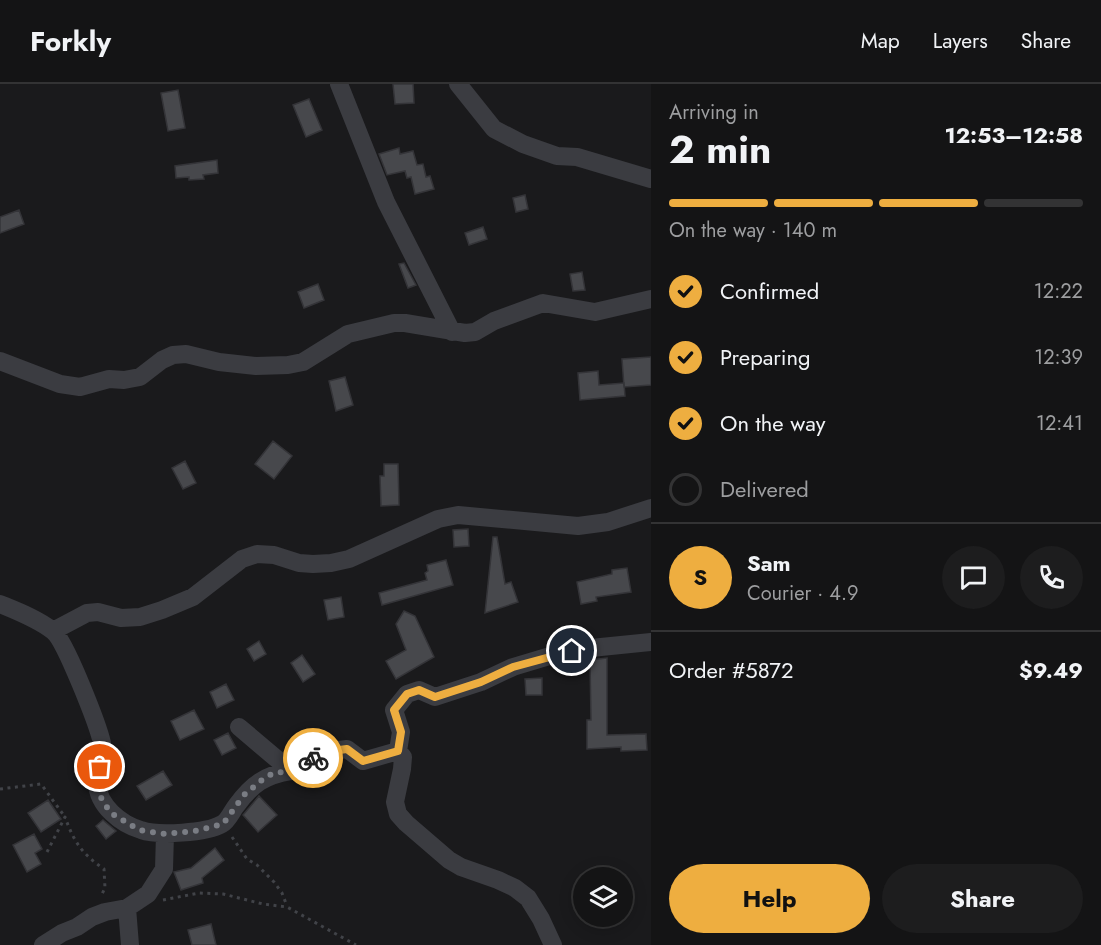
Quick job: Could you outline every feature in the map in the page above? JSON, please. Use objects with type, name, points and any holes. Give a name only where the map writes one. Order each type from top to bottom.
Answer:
[{"type":"street","points":[[339,84],[386,202],[452,332]]},
{"type":"street","points":[[458,84],[494,129],[523,144],[557,156],[577,157],[651,179]]},
{"type":"street","points":[[0,361],[51,381],[70,387],[80,387],[109,379],[123,380],[140,377],[162,360],[173,355],[186,354],[219,362],[256,366],[288,365],[303,362],[348,334],[394,323],[405,322],[465,333],[475,332],[494,321],[543,303],[595,312],[651,299]]},
{"type":"street","points":[[53,631],[87,612],[98,612],[121,618],[140,617],[162,610],[193,597],[242,559],[257,554],[274,555],[299,563],[331,563],[349,559],[438,519],[458,515],[578,526],[608,522],[651,508]]},
{"type":"street","points":[[0,604],[22,613],[59,637],[101,739],[102,755],[96,783],[102,800],[111,813],[139,830],[165,834],[195,831],[223,824],[244,795],[262,780],[273,773],[291,771],[324,752],[347,749],[363,761],[398,751]]},
{"type":"street","points":[[554,945],[528,898],[515,888],[448,860],[406,823],[398,813],[395,802],[403,757],[398,751],[401,732],[394,710],[407,694],[419,690],[435,697],[481,682],[513,667],[553,655],[591,648],[651,642]]},
{"type":"street","points":[[239,727],[291,771]]},
{"type":"street","points":[[43,945],[92,917],[127,908],[148,894],[164,869],[165,834]]},
{"type":"street","points":[[127,908],[130,945]]},
{"type":"path","points":[[0,789],[41,784],[65,817],[72,837],[88,858],[104,868],[105,888],[92,917]]},
{"type":"path","points":[[47,852],[65,817]]},
{"type":"path","points":[[223,824],[247,859],[257,865],[274,882],[282,893],[287,907]]},
{"type":"path","points":[[158,901],[199,893],[223,894],[263,904],[287,907],[356,945]]},
{"type":"building","points":[[393,84],[413,84],[414,103],[395,104]]},
{"type":"building","points":[[178,90],[185,128],[168,131],[161,93]]},
{"type":"building","points":[[309,99],[322,130],[306,137],[293,105]]},
{"type":"building","points":[[399,148],[400,154],[413,151],[417,165],[423,164],[426,177],[430,176],[434,189],[415,194],[411,177],[407,178],[405,171],[387,175],[379,154]]},
{"type":"building","points":[[217,160],[218,173],[203,175],[204,179],[176,178],[175,166]]},
{"type":"building","points":[[525,195],[528,209],[516,212],[513,198]]},
{"type":"building","points":[[19,210],[24,224],[0,233],[0,217]]},
{"type":"building","points":[[483,227],[487,239],[469,245],[465,233]]},
{"type":"building","points":[[404,263],[416,285],[408,288],[399,264]]},
{"type":"building","points":[[582,272],[585,290],[573,291],[570,274]]},
{"type":"building","points":[[318,284],[324,300],[304,308],[298,292]]},
{"type":"building","points":[[651,357],[651,385],[624,387],[622,359]]},
{"type":"building","points":[[598,371],[599,385],[624,383],[625,396],[580,400],[578,373]]},
{"type":"building","points":[[345,377],[353,405],[336,411],[329,381]]},
{"type":"building","points":[[273,441],[292,456],[274,479],[255,464]]},
{"type":"building","points":[[185,461],[196,483],[183,489],[172,468]]},
{"type":"building","points":[[384,464],[398,464],[399,505],[381,506],[380,476],[384,476]]},
{"type":"building","points":[[468,529],[469,546],[454,547],[453,530]]},
{"type":"building","points":[[493,537],[497,537],[505,584],[511,582],[518,602],[485,613]]},
{"type":"building","points":[[446,560],[453,585],[382,605],[379,593],[427,580],[425,573],[428,571],[427,565]]},
{"type":"building","points":[[627,568],[631,592],[596,597],[597,601],[581,604],[577,582],[612,574],[612,570]]},
{"type":"building","points":[[341,597],[344,617],[328,620],[324,600]]},
{"type":"building","points":[[404,611],[415,616],[434,657],[396,679],[386,661],[406,650],[396,624]]},
{"type":"building","points":[[259,641],[266,654],[254,661],[247,649]]},
{"type":"building","points":[[302,655],[315,674],[303,682],[291,663]]},
{"type":"building","points":[[607,658],[607,735],[646,734],[647,750],[621,751],[621,747],[587,749],[587,720],[591,720],[590,660]]},
{"type":"building","points":[[542,678],[542,695],[526,695],[525,679]]},
{"type":"building","points":[[226,684],[234,700],[217,708],[210,692]]},
{"type":"building","points":[[194,710],[204,729],[180,740],[171,721]]},
{"type":"building","points":[[228,733],[236,748],[222,755],[214,740]]},
{"type":"building","points":[[163,771],[172,785],[146,800],[137,786]]},
{"type":"building","points":[[259,796],[277,815],[258,832],[243,815]]},
{"type":"building","points":[[48,800],[61,819],[41,832],[28,813]]},
{"type":"building","points":[[103,820],[116,831],[106,839],[96,826]]},
{"type":"building","points":[[34,834],[42,849],[35,853],[41,864],[27,872],[13,845]]},
{"type":"building","points":[[215,848],[224,860],[202,878],[203,883],[181,890],[174,872],[191,868]]},
{"type":"building","points":[[211,924],[216,945],[192,945],[188,930]]},
{"type":"way so far","points":[[100,767],[96,783],[102,800],[111,813],[139,830],[165,834],[195,831],[223,824],[244,795],[262,780],[273,773],[291,771],[313,758]]},
{"type":"route","points":[[313,758],[324,752],[347,749],[363,761],[398,751],[401,732],[394,710],[407,694],[419,690],[435,697],[481,682],[513,667],[572,651]]}]
